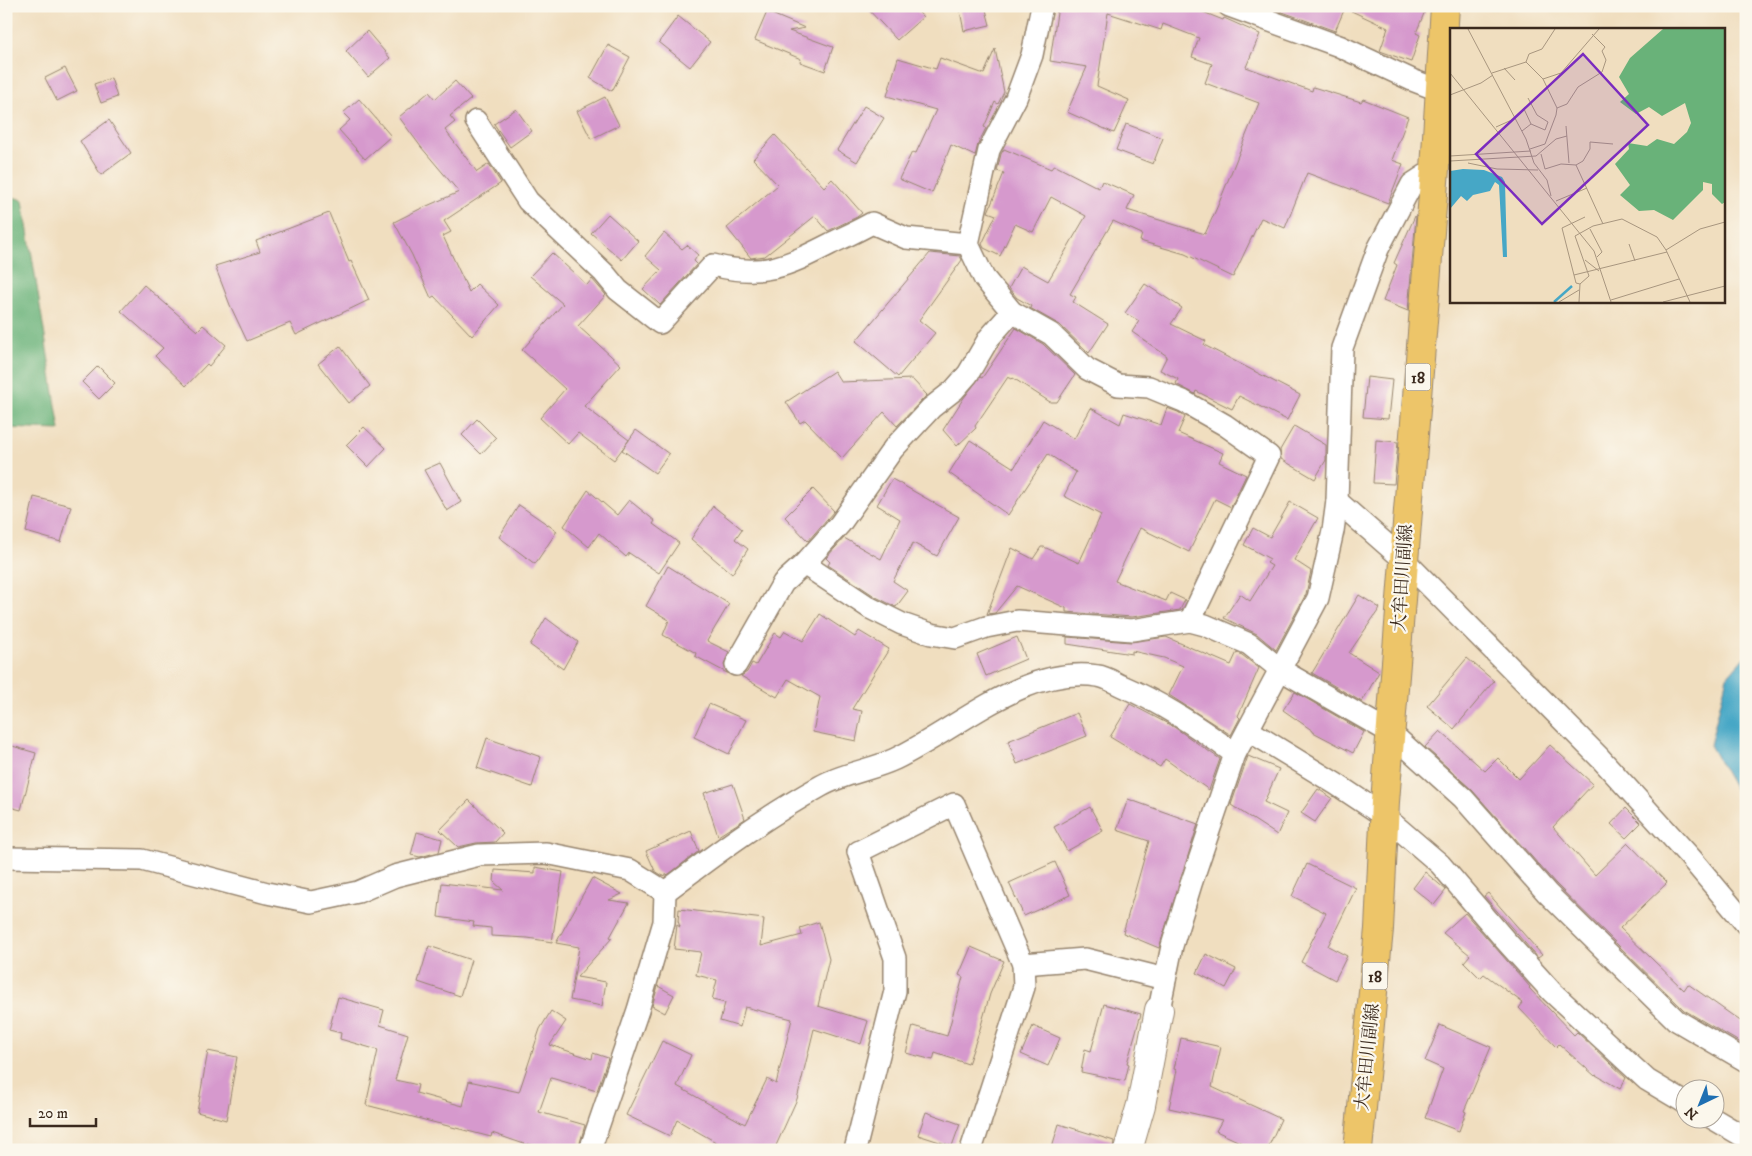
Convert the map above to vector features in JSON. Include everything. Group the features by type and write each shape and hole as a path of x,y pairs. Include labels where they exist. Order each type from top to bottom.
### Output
{"main road":[{"name":"大牟田川副線","path":"1358,1150 1379,929 1384,809 1435,169 1438,90 1445,6"}],"street":[{"path":"1042,6 1028,64 1016,98 989,150 968,244 984,278 1012,312 1051,334 1087,369 1118,385 1149,387 1183,401 1225,424 1268,456 1190,621"},
{"path":"1229,6 1339,46 1438,90"},
{"path":"476,121 528,202 604,272 618,290 660,323 713,265 734,270 777,268 800,259 872,223 906,238 968,244"},
{"path":"1133,1148 1172,946 1234,754 1318,598 1333,530 1337,501 1342,348 1382,241 1412,184 1435,169"},
{"path":"736,665 783,583 804,564 840,524 893,449 913,425 954,390 968,374 990,338 1012,312"},
{"path":"1337,501 1403,560 1600,758 1690,857 1746,924"},
{"path":"804,564 870,608 902,624 931,634 955,638 986,627 1017,622 1132,630 1190,621 1205,625 1249,644 1280,670 1390,740 1463,798 1546,893 1676,1020 1746,1061"},
{"path":"665,892 735,838 822,785 895,759 1011,691 1062,676 1099,676 1141,694 1204,730 1234,754"},
{"path":"1248,730 1336,784 1384,809 1440,864 1552,992 1647,1080 1674,1096"},
{"path":"855,1150 895,991 895,958 858,852 954,804 1023,964 1024,987 971,1150"},
{"path":"6,858 142,860 267,893 311,902 358,892 395,876 478,855 546,853 630,870 665,892"},
{"path":"590,1150 638,1010 664,922 665,892"},
{"path":"1023,964 1085,959 1165,980"},
{"path":"1724,1125 1746,1138"}],"green space":[{"path":"6,195 23,200 60,430 6,428"}],"water":[{"path":"1746,655 1746,809 1710,745 1727,677"}],"building":[{"path":"865,6 913,6 923,17 897,40"},
{"path":"959,6 985,6 990,25 964,31"},
{"path":"1058,6 1188,6 1223,20 1224,18 1260,34 1246,67 1312,91 1313,87 1361,102 1363,99 1408,117 1392,160 1403,164 1388,203 1307,173 1285,228 1261,218 1233,277 1185,254 1140,241 1142,234 1113,221 1070,294 1076,297 1073,302 1108,324 1089,353 1060,325 1030,308 1031,306 1017,298 1009,288 1021,266 1048,281 1086,216 1051,197 1033,232 1015,224 1000,256 984,248 982,244 996,215 988,212 1004,173 997,171 1004,149 1051,169 1054,165 1099,188 1102,181 1134,195 1127,210 1205,234 1259,103 1205,83 1212,64 1192,57 1199,38 1163,24 1161,30 1108,13 1097,86 1129,100 1114,133 1067,112 1087,67 1050,61"},
{"path":"1266,6 1414,6 1425,11 1416,33 1420,35 1411,62 1380,51 1388,28 1345,8 1335,31"},
{"path":"767,12 805,28 789,31 833,47 825,71 800,62 801,59 755,40"},
{"path":"678,16 710,42 690,67 659,42"},
{"path":"367,31 390,58 368,77 346,51"},
{"path":"608,45 630,57 612,91 590,78"},
{"path":"995,49 1004,92 998,104 995,102 984,127 986,128 978,144 975,156 951,145 932,193 899,179 912,152 916,153 936,110 887,96 898,58 936,69 940,58 984,74"},
{"path":"65,68 77,91 57,101 45,78"},
{"path":"111,78 117,97 101,103 94,84"},
{"path":"455,81 471,99 450,116 455,122 445,130 477,172 489,164 501,183 444,221 451,232 443,236 469,292 477,284 499,305 472,336 434,296 431,298 412,255 394,222 459,192 421,147 399,117 429,92 435,99"},
{"path":"605,97 619,125 591,139 577,111"},
{"path":"359,99 391,136 365,159 339,130 350,120 343,113"},
{"path":"864,106 884,118 857,162 837,150"},
{"path":"516,109 532,131 510,147 494,124"},
{"path":"109,120 131,153 101,175 80,141"},
{"path":"1126,124 1163,138 1153,164 1116,150"},
{"path":"775,135 824,187 832,179 862,213 828,231 815,216 765,256 751,258 727,228 778,185 753,159"},
{"path":"329,213 349,262 351,261 369,300 296,335 290,323 247,341 230,305 215,266 260,252 256,241"},
{"path":"608,214 638,241 622,260 591,233"},
{"path":"1415,216 1408,311 1383,301 1397,265 1394,263"},
{"path":"664,233 682,249 687,245 698,255 694,261 697,264 660,305 643,289 661,270 645,256"},
{"path":"552,253 587,285 592,279 606,295 578,326 621,365 584,406 629,440 614,460 578,433 568,444 540,418 565,389 522,350 563,304 530,276"},
{"path":"930,253 960,256 962,260 919,320 935,333 898,377 856,341"},
{"path":"1145,284 1182,308 1171,324 1206,341 1204,345 1300,395 1287,420 1239,396 1232,409 1196,391 1195,394 1176,384 1178,379 1160,370 1167,356 1132,332 1139,321 1125,313"},
{"path":"144,285 197,331 203,325 226,345 209,366 207,364 186,386 155,356 163,348 121,311"},
{"path":"1016,328 1043,344 1075,375 1057,402 1050,402 1013,378 1008,377 975,426 976,428 957,446 943,430 963,399 980,377 982,378"},
{"path":"340,346 370,386 349,403 318,364"},
{"path":"98,366 115,383 99,399 82,382"},
{"path":"834,371 841,382 912,379 927,395 897,426 884,412 842,458 805,420 800,423 786,402"},
{"path":"1367,377 1392,380 1388,419 1363,417"},
{"path":"1091,408 1120,424 1124,413 1161,425 1167,408 1178,412 1185,417 1178,433 1223,453 1219,462 1246,475 1231,507 1215,499 1189,552 1140,528 1115,581 1166,601 1170,593 1185,600 1180,610 1132,617 1066,612 1066,608 1017,586 995,613 987,614 1012,548 1033,559 1041,547 1044,547 1079,563 1101,515 1064,496 1076,472 1048,454 1008,515 949,473 970,440 1014,468 1043,420 1074,439"},
{"path":"477,419 496,438 481,454 462,435"},
{"path":"1294,426 1326,445 1326,460 1315,479 1281,459 1280,450"},
{"path":"364,427 386,448 368,467 346,445"},
{"path":"636,430 669,454 655,473 622,450"},
{"path":"1376,440 1398,442 1394,484 1373,483"},
{"path":"440,463 461,502 447,511 424,470"},
{"path":"892,479 959,517 937,556 913,543 893,581 908,591 896,607 876,597 828,565 830,562 826,558 844,538 881,559 900,519 877,505"},
{"path":"813,489 834,511 808,541 785,517"},
{"path":"588,490 617,515 629,500 655,521 653,524 679,543 659,573 629,553 626,557 599,533 589,547 564,526"},
{"path":"34,497 71,506 61,542 26,532"},
{"path":"1290,502 1318,518 1294,560 1311,571 1306,594 1276,650 1257,634 1224,618 1240,594 1250,601 1272,566 1267,563 1270,559 1244,545 1253,528 1270,537"},
{"path":"519,505 557,531 535,564 499,537"},
{"path":"713,506 742,529 735,539 748,549 732,574 691,539"},
{"path":"668,566 729,604 707,641 729,652 724,665 727,673 695,656 696,653 663,635 669,620 646,606"},
{"path":"1359,595 1380,608 1349,653 1379,672 1362,702 1312,673"},
{"path":"820,614 855,637 859,631 889,649 852,709 862,711 856,741 813,732 820,697 788,679 777,697 741,676 747,672 752,663 756,665 775,633 781,637 785,631 803,641"},
{"path":"546,618 578,642 563,669 530,645"},
{"path":"1017,637 1026,659 986,676 977,654"},
{"path":"1067,637 1131,642 1166,637 1231,665 1237,652 1259,668 1238,716 1240,718 1231,735 1169,695 1183,666 1164,658 1132,651 1132,654 1067,644"},
{"path":"1467,658 1494,681 1454,729 1427,706"},
{"path":"1295,692 1364,732 1353,753 1313,732 1283,710"},
{"path":"709,704 746,720 729,754 694,737"},
{"path":"1130,704 1174,727 1220,759 1209,790 1165,759 1160,767 1110,737"},
{"path":"1077,713 1087,736 1017,764 1008,741"},
{"path":"1440,731 1485,771 1498,758 1519,779 1550,745 1593,784 1553,827 1595,875 1628,843 1667,883 1620,928 1684,990 1688,984 1746,1025 1746,1046 1684,1010 1556,884 1472,790 1425,747"},
{"path":"487,738 541,757 532,787 477,768"},
{"path":"9,745 36,753 21,810 6,806 6,755"},
{"path":"1248,756 1279,769 1264,802 1287,813 1277,835 1231,805"},
{"path":"733,784 745,819 718,836 704,793"},
{"path":"1318,789 1332,798 1315,822 1301,813"},
{"path":"1128,799 1198,824 1159,948 1123,933 1149,841 1117,830"},
{"path":"469,800 503,833 495,842 476,843 458,847 440,830"},
{"path":"1090,807 1103,831 1067,851 1054,827"},
{"path":"1626,808 1641,823 1626,838 1611,824"},
{"path":"691,831 699,851 669,874 663,876 655,871 646,851"},
{"path":"417,832 442,839 439,852 420,857 411,855"},
{"path":"1055,862 1070,895 1024,916 1009,883"},
{"path":"1307,864 1356,888 1328,946 1347,956 1335,980 1301,962 1326,913 1292,896"},
{"path":"535,867 563,872 552,942 528,938 491,936 491,928 473,926 474,922 438,917 442,883 503,890 494,882 495,870 535,873"},
{"path":"1425,872 1446,890 1434,905 1413,888"},
{"path":"592,878 622,894 609,900 629,903 610,937 612,938 577,977 606,982 602,1006 570,1000 579,947 556,943"},
{"path":"1488,893 1542,955 1538,958 1484,896"},
{"path":"679,909 764,919 761,946 802,935 800,928 819,922 829,959 818,1006 868,1021 861,1044 814,1029 797,1099 774,1150 730,1150 677,1120 670,1136 626,1115 662,1041 691,1055 677,1086 745,1124 767,1079 776,1084 792,1019 745,1007 740,1027 720,1021 725,1003 712,1000 717,980 696,975 701,952 674,949 677,925 680,927 678,921"},
{"path":"1465,913 1529,988 1574,1035 1577,1032 1626,1078 1620,1089 1595,1076 1559,1044 1556,1047 1519,1008 1523,1003 1484,974 1480,978 1464,962 1470,955 1443,933"},
{"path":"429,946 471,960 460,996 418,982"},
{"path":"971,947 1004,961 990,994 968,1064 935,1053 933,1060 906,1053 913,1026 947,1036 963,977 959,975"},
{"path":"1206,954 1236,969 1226,988 1197,973"},
{"path":"658,986 674,995 665,1013 652,1006"},
{"path":"338,997 384,1010 380,1025 408,1034 395,1080 418,1085 416,1093 463,1106 469,1081 519,1092 540,1029 551,1011 566,1021 550,1045 592,1059 593,1053 608,1058 597,1091 551,1078 539,1112 585,1125 578,1150 551,1150 527,1145 492,1133 491,1137 366,1105 378,1050 340,1039 341,1033 329,1030"},
{"path":"1104,1004 1141,1014 1127,1063 1129,1064 1125,1081 1081,1072 1085,1049 1091,1051"},
{"path":"1440,1025 1491,1047 1464,1111 1466,1112 1459,1131 1425,1118 1443,1069 1425,1061"},
{"path":"1033,1026 1060,1038 1048,1066 1021,1054"},
{"path":"1181,1038 1221,1047 1212,1087 1281,1119 1267,1150 1257,1150 1216,1131 1222,1120 1169,1108 1177,1070 1174,1069"},
{"path":"208,1051 237,1057 226,1120 197,1112"},
{"path":"926,1112 960,1124 952,1146 918,1135"},
{"path":"1059,1124 1114,1141 1113,1150 1051,1150"}]}
